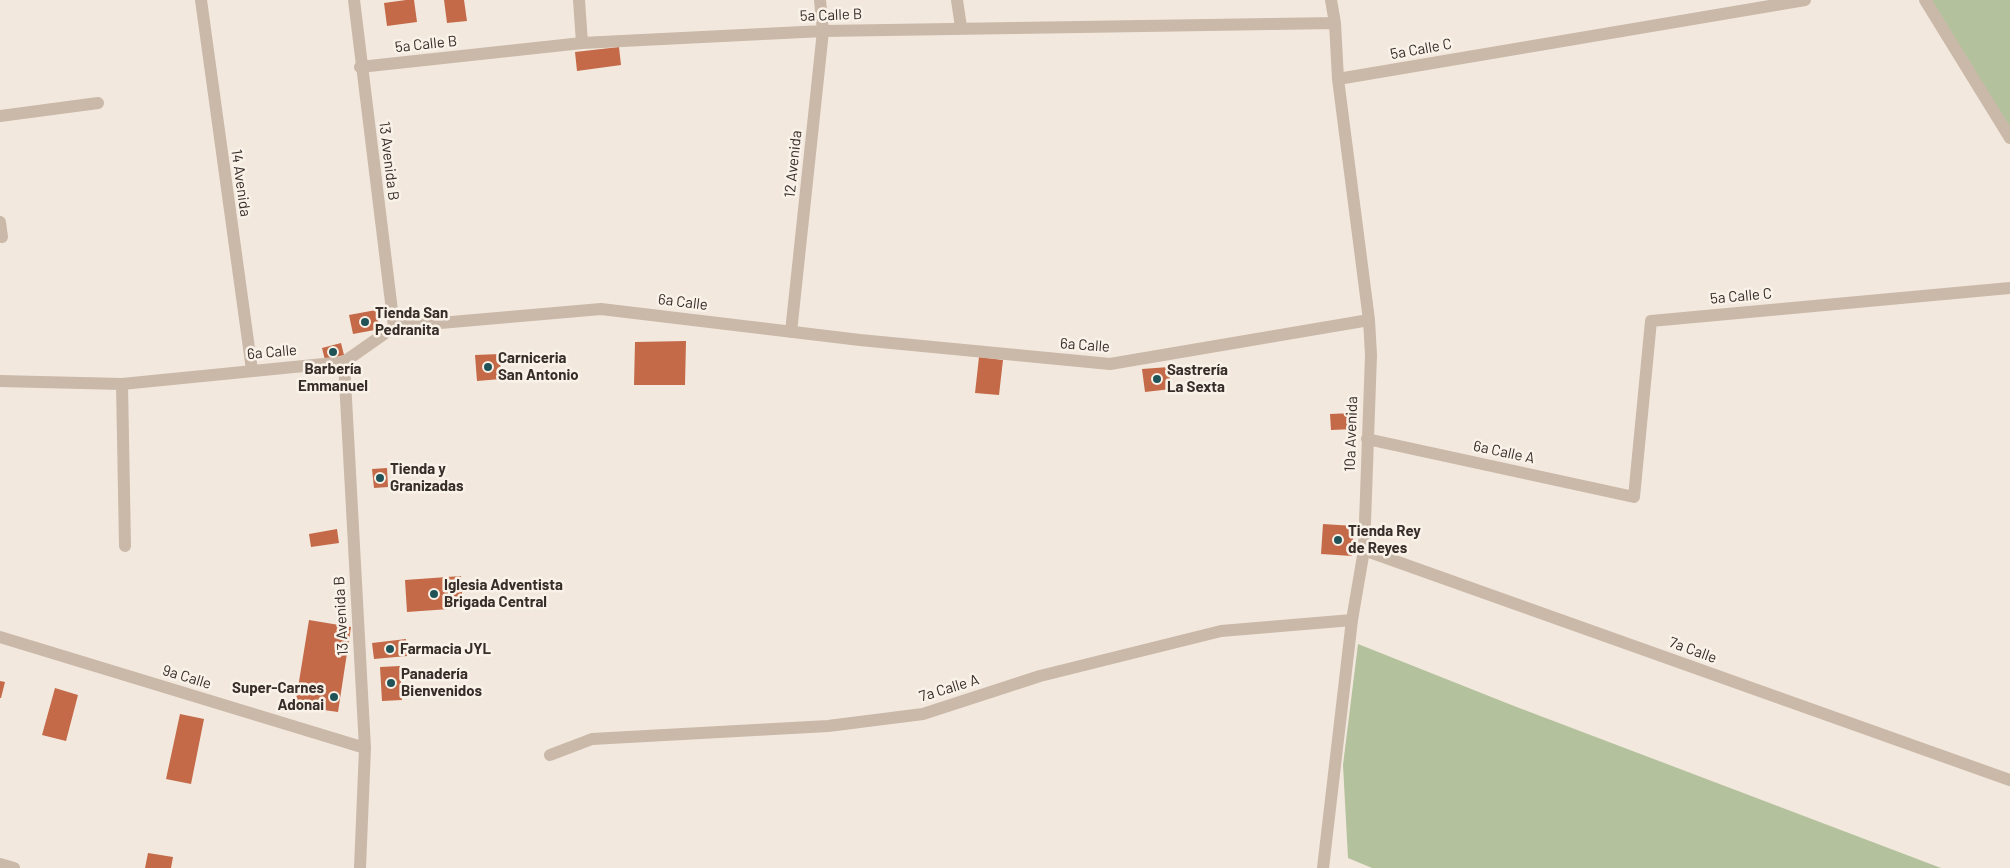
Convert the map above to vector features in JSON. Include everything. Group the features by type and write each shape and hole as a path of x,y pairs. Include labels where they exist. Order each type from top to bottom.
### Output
{"street":[{"name":"14 Avenida","path":"201,0 252,370"},
{"name":"13 Avenida B","path":"354,0 360,67 394,327"},
{"path":"579,0 582,43"},
{"name":"12 Avenida","path":"791,332 823,31 820,0"},
{"path":"957,0 961,27"},
{"name":"10a Avenida","path":"1323,868 1352,620 1364,550 1371,354 1369,320 1338,79 1335,23 1331,0"},
{"name":"5a Calle C","path":"1338,79 1805,0"},
{"path":"1925,0 2010,138"},
{"name":"5a Calle B","path":"360,67 582,43 823,31 961,27 1335,23"},
{"path":"0,116 98,103"},
{"path":"0,222 2,237"},
{"name":"5a Calle C","path":"1634,497 1651,321 2010,288"},
{"name":"6a Calle","path":"394,327 601,309 791,332 1110,364 1369,320"},
{"path":"344,362 394,327"},
{"name":"6a Calle","path":"0,380 122,384 344,362"},
{"name":"13 Avenida B","path":"344,362 365,748 360,868"},
{"path":"122,384 125,546"},
{"name":"6a Calle A","path":"1367,439 1634,497"},
{"name":"7a Calle","path":"1364,550 2010,780"},
{"name":"7a Calle A","path":"550,756 592,739 828,726 923,714 1040,676 1222,631 1352,620"},
{"name":"9a Calle","path":"0,638 365,748"},
{"path":"0,864 14,868"}],"green space":[{"path":"1925,0 2010,0 2010,138"},
{"path":"1358,644 1514,706 1941,868 1372,868 1348,858 1343,765"}],"building":[{"path":"414,0 417,22 387,26 384,3"},
{"path":"444,0 464,0 467,21 447,23"},
{"path":"619,47 621,65 577,71 575,52"},
{"name":"Tienda San Pedranita","path":"376,310 380,329 353,334 349,315"},
{"path":"686,341 685,385 634,385 635,342"},
{"name":"Barbería Emmanuel","path":"341,343 344,355 325,360 322,348"},
{"name":"Carniceria San Antonio","path":"500,354 501,379 477,381 475,355"},
{"path":"979,357 1003,360 999,395 975,393"},
{"name":"Sastrería La Sexta","path":"1169,367 1171,389 1145,392 1142,369"},
{"path":"1353,413 1354,429 1331,430 1330,414"},
{"name":"Tienda y Granizadas","path":"387,468 388,487 374,488 372,469"},
{"name":"Tienda Rey de Reyes","path":"1323,524 1354,526 1352,556 1321,554"},
{"path":"337,529 339,543 311,547 309,534"},
{"name":"Iglesia Adventista Brigada Central","path":"461,576 463,608 407,612 405,580"},
{"path":"309,620 351,627 338,712 295,706"},
{"name":"Farmacia JYL","path":"406,639 407,656 374,659 372,643"},
{"name":"Panadería Bienvenidos","path":"400,666 402,700 382,701 380,667"},
{"path":"0,681 5,682 1,698 0,698"},
{"path":"55,688 78,695 66,741 42,735"},
{"path":"180,714 204,719 191,784 166,779"},
{"path":"148,853 173,857 171,868 145,868"}],"place":[{"name":"Tienda San Pedranita","path":"365,322"},
{"name":"Barbería Emmanuel","path":"333,352"},
{"name":"Carniceria San Antonio","path":"488,367"},
{"name":"Sastrería La Sexta","path":"1157,379"},
{"name":"Tienda y Granizadas","path":"380,478"},
{"name":"Tienda Rey de Reyes","path":"1338,540"},
{"name":"Iglesia Adventista Brigada Central","path":"434,594"},
{"name":"Farmacia JYL","path":"390,649"},
{"name":"Panadería Bienvenidos","path":"391,683"},
{"name":"Super-Carnes Adonai","path":"334,697"}]}
